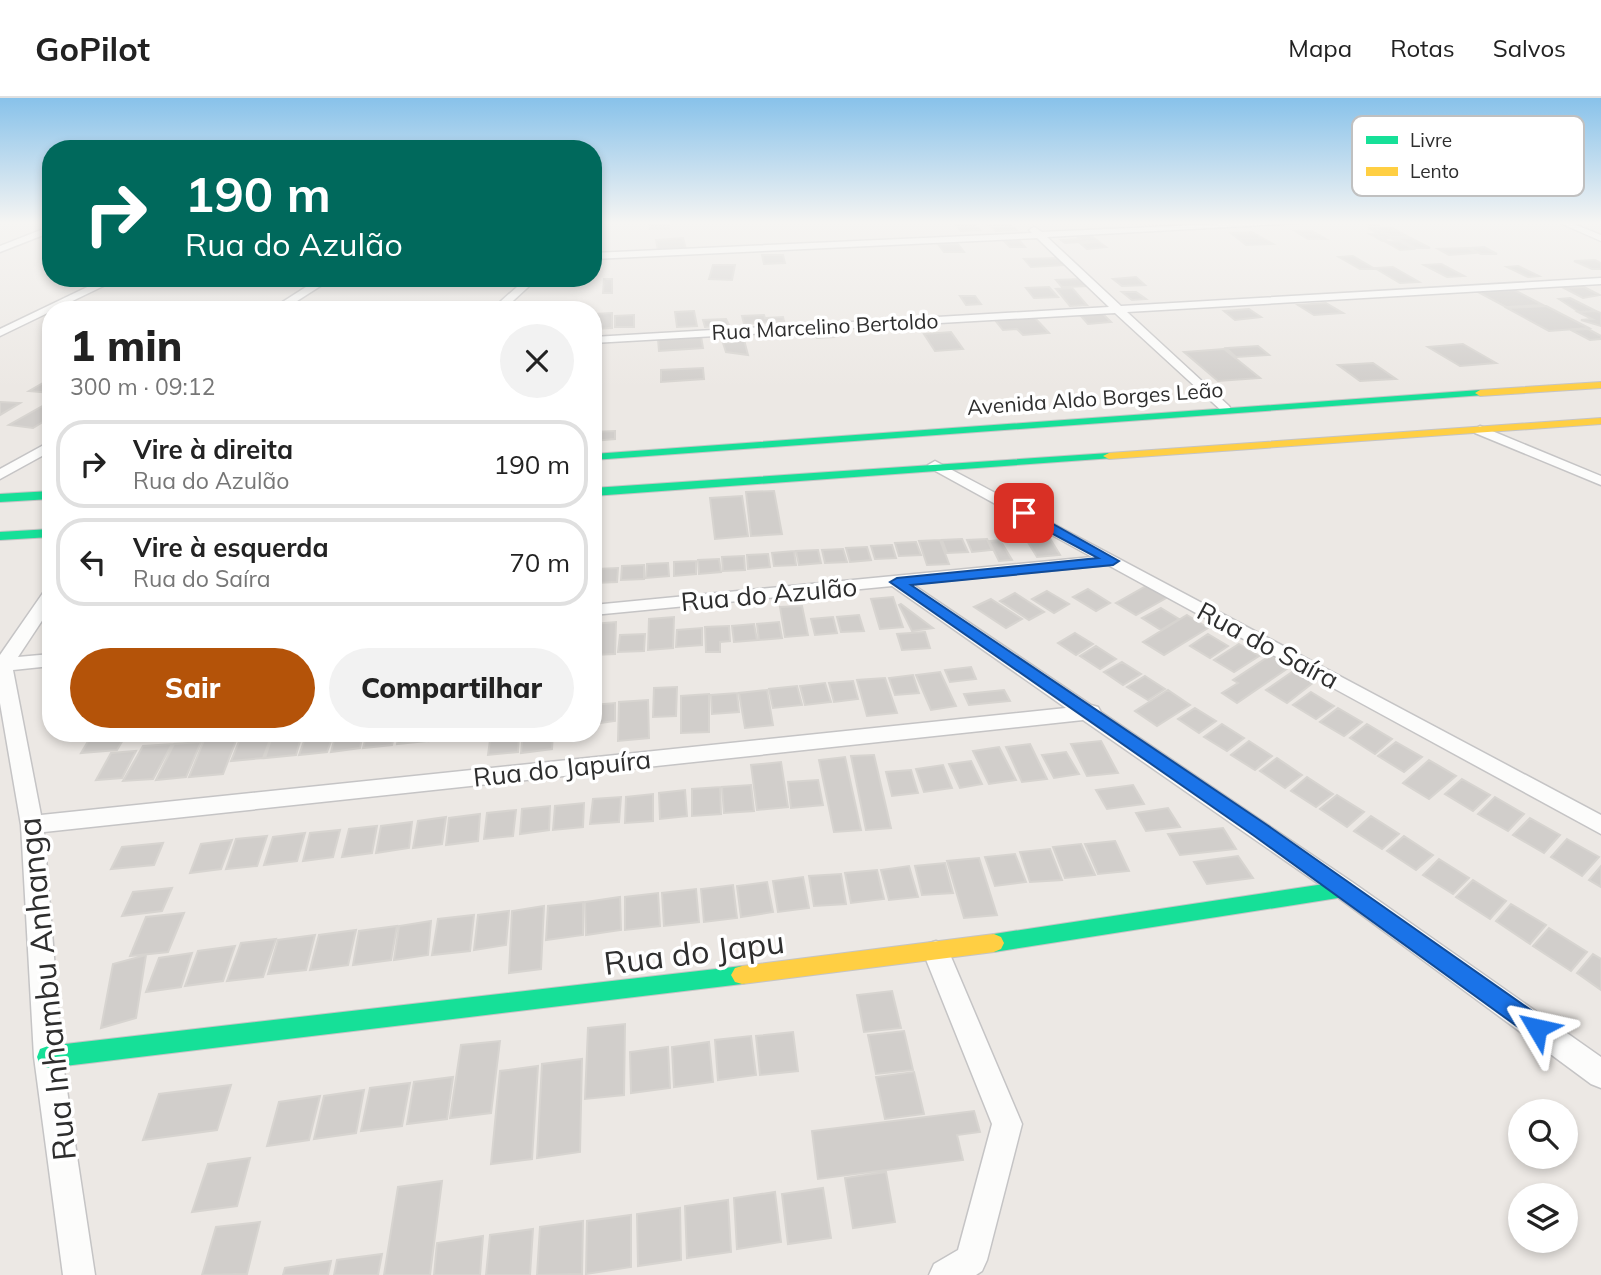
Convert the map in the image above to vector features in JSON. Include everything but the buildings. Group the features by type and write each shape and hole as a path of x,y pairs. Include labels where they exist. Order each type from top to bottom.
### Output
{"street":[{"path":"1085,278 1224,409"},
{"name":"Rua Marcelino Bertoldo","path":"602,339 1601,281"},
{"path":"67,301 96,287"},
{"path":"290,301 313,287"},
{"path":"506,301 523,287"},
{"path":"0,333 42,313"},
{"name":"Avenida Aldo Borges Leão","path":"602,456 1224,409 1601,385"},
{"path":"1341,401 1370,413 1392,437"},
{"path":"1106,419 1104,424 1113,438 1139,454"},
{"path":"602,491 935,465 1139,454 1601,421"},
{"path":"1006,426 1034,432 1048,443 1049,450 1031,461"},
{"path":"1480,430 1601,481"},
{"path":"0,475 42,449"},
{"name":"Rua do Saíra","path":"935,465 1601,825"},
{"path":"0,498 42,496"},
{"path":"0,536 42,534"},
{"name":"Rua do Azulão","path":"602,609 1113,561"},
{"path":"897,582 1091,712 1345,889 1601,1074"},
{"path":"1,665 42,607"},
{"path":"1,665 42,661"},
{"name":"Rua Inhambu Anhanga","path":"1,665 32,825 48,1057 79,1275"},
{"name":"Rua do Japuíra","path":"32,825 1091,712"},
{"name":"Rua do Japu","path":"48,1057 936,952 1345,889"},
{"path":"936,952 1007,1124 971,1260 946,1275"}],"traffic: fast":[{"path":"602,456 1480,393"},
{"path":"602,491 1109,456"},
{"path":"0,498 42,496"},
{"path":"0,536 42,534"},
{"path":"994,943 1344,889"},
{"path":"48,1057 742,975"}],"traffic: slow":[{"path":"1480,393 1601,385"},
{"path":"1109,456 1601,421"},
{"path":"742,975 994,943"}],"route":[{"path":"1024,513 1113,561 897,582 1091,712 1345,889 1537,1028"}]}
